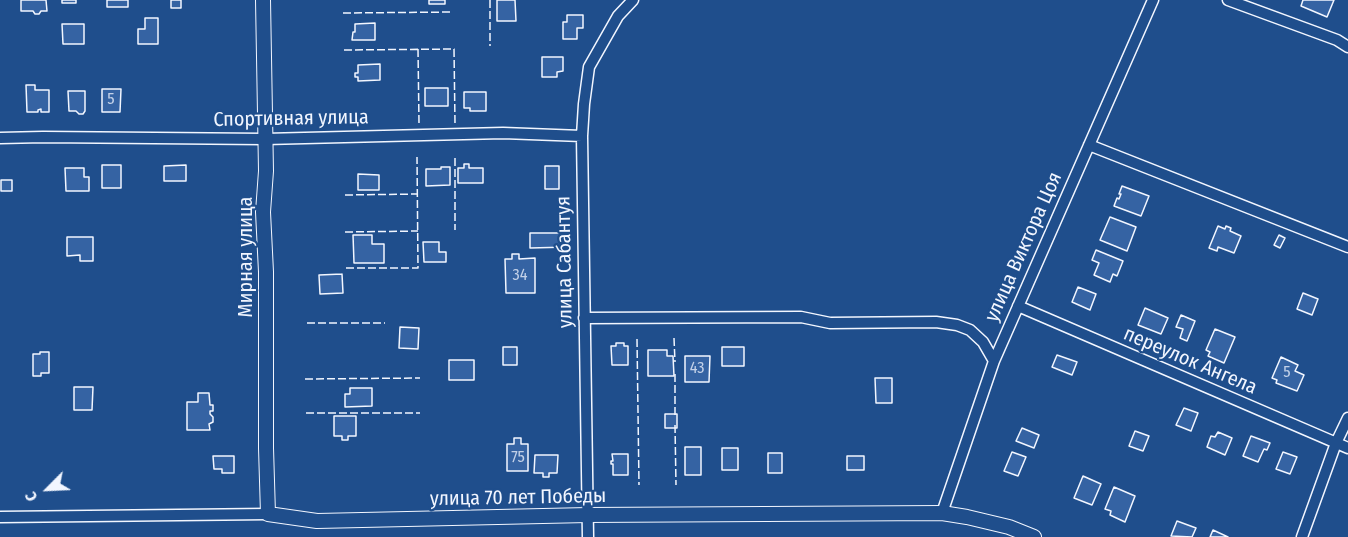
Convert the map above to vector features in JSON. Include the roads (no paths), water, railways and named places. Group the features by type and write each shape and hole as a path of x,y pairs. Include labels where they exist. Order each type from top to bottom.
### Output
{"street":[{"name":"Мирная улица","path":"264,0 268,514"},
{"name":"улица Сабантуя","path":"588,537 582,136 589,67 618,16 633,0"},
{"path":"1228,0 1337,40 1348,47"},
{"name":"улица Виктора Цоя","path":"942,513 994,361 1151,1"},
{"name":"Спортивная улица","path":"0,138 265,139 503,133 582,136"},
{"path":"1089,145 1348,247"},
{"name":"переулок Ангела","path":"1018,306 1348,448"},
{"path":"584,318 801,317 830,322 957,324 970,330 983,342 994,361"},
{"path":"1302,537 1336,443 1348,418"},
{"name":"улица 70 лет Победы","path":"0,517 268,514 317,522 588,515 942,513 1009,527 1034,537"}]}
